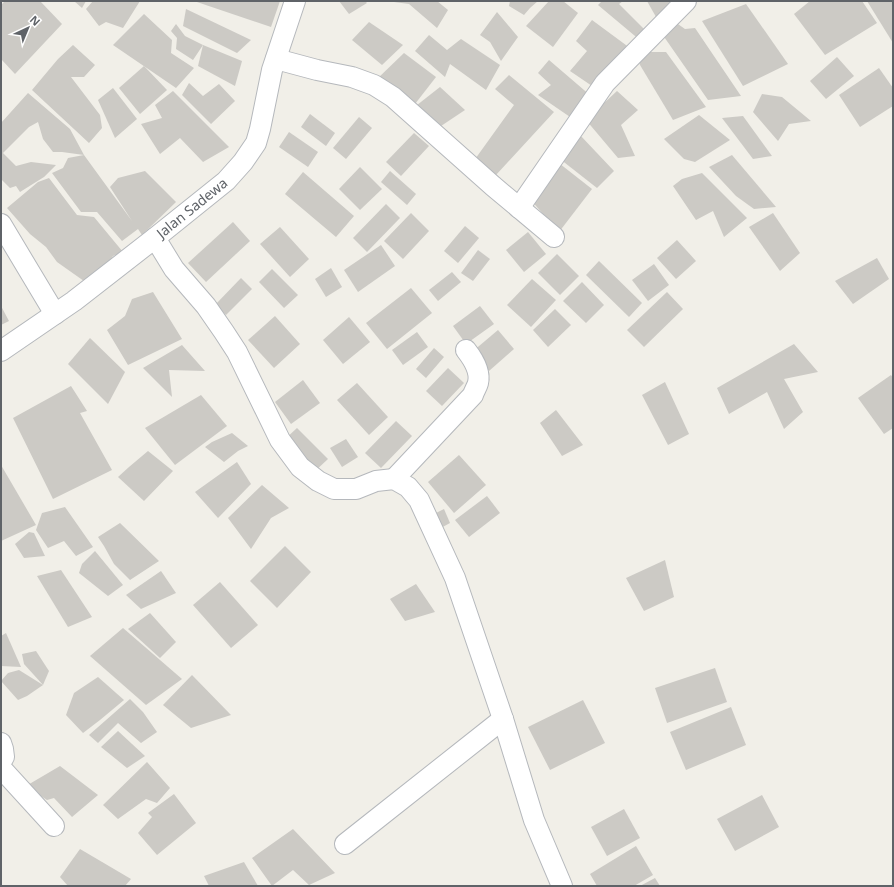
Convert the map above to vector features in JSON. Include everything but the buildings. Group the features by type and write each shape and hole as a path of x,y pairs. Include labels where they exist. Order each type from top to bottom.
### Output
{"street":[{"name":"Jalan Sadewa","path":"1,351 159,245 226,181 243,162 256,143 272,70 296,1"},
{"path":"519,208 605,83 686,1"},
{"path":"276,59 317,70 352,77 374,85 393,97 493,186 554,237"},
{"path":"1,224 55,314"},
{"path":"159,245 174,269 206,306 224,332 236,352 280,440 300,467 318,481 334,489 356,489 376,481 394,478 473,395 478,383 478,372 474,361 466,350"},
{"path":"394,478 408,487 419,500 455,578 503,718 534,820 562,886"},
{"path":"345,844 503,718"},
{"path":"1,743 4,757 1,761"},
{"path":"1,768 54,826"}]}
